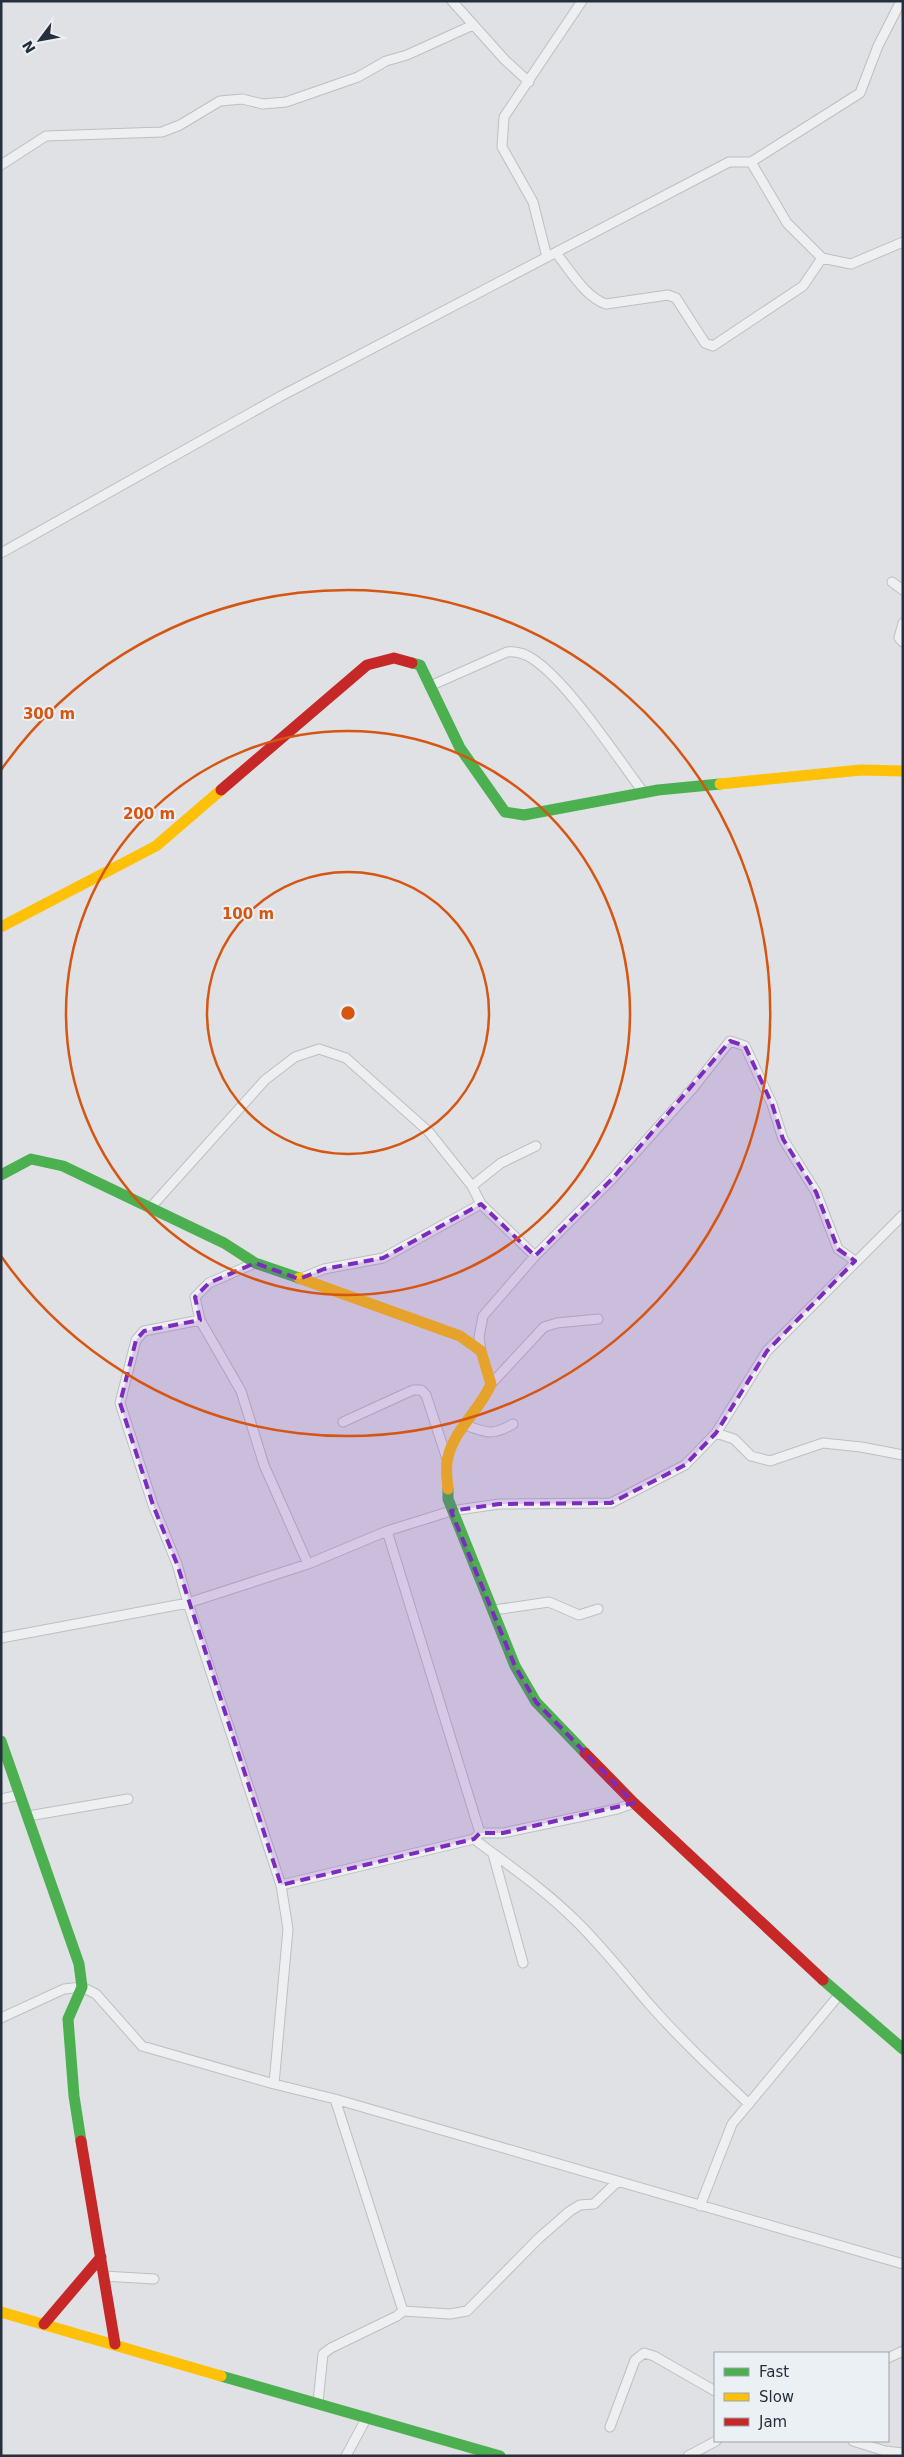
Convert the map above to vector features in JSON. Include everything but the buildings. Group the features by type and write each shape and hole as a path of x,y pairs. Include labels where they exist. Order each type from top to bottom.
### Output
{"main road":[{"path":"1,927 156,846 367,665 394,658 420,665 460,748 505,812 524,815 644,793 861,770 903,771"},
{"path":"1,1175 31,1158 63,1166 224,1243 255,1263 460,1336 481,1351 491,1384 485,1398 453,1442 447,1459 448,1499 515,1666 536,1702 634,1803 839,1995 903,2049"},
{"path":"1,1741 79,1964 82,1987 68,2019 74,2096 115,2344"},
{"path":"44,2324 101,2257"},
{"path":"1,2312 500,2456"}],"street":[{"path":"452,1 505,60 529,82"},
{"path":"582,1 504,117 502,147 533,202 551,255 600,302 606,304 668,296 674,297 705,342 713,346 803,286 822,258"},
{"path":"1,553 281,396 729,162 751,162 860,93 878,46 901,1"},
{"path":"1,165 46,136 162,132 180,125 220,101 242,99 264,104 286,102 358,77 386,61 407,55 473,25"},
{"path":"751,162 787,223 822,258 851,264 903,242"},
{"path":"892,582 903,590"},
{"path":"903,623 899,638 903,642"},
{"path":"430,686 507,652 517,651 528,656 549,673 578,705 644,793"},
{"path":"481,1351 479,1337 483,1316 535,1256 612,1179 693,1088 730,1041 745,1046 772,1104 782,1139 816,1192 838,1249 855,1261"},
{"path":"151,1207 264,1080 295,1056 319,1049 346,1058 429,1132 472,1186 481,1204 535,1256"},
{"path":"472,1186 501,1163 536,1146"},
{"path":"299,1279 324,1269 383,1258 481,1204"},
{"path":"1,1638 188,1603 308,1564 386,1531 452,1511 499,1504 611,1503 685,1465 716,1433 767,1351 903,1215"},
{"path":"255,1263 210,1283 195,1298 200,1320 241,1391 264,1465 308,1564"},
{"path":"491,1384 544,1327 556,1323 576,1323 598,1319"},
{"path":"200,1320 144,1331 136,1340 120,1403 153,1505 177,1564 188,1603 281,1886 288,1929 274,2084"},
{"path":"343,1422 413,1390 421,1390 426,1395 447,1459"},
{"path":"465,1425 490,1434 513,1424"},
{"path":"716,1433 734,1439 751,1456 770,1461 823,1443 861,1447 903,1455"},
{"path":"386,1531 477,1836 493,1854 551,1898 575,1920 616,1963 649,2004 694,2052 749,2104"},
{"path":"494,1610 548,1602 579,1615 598,1609"},
{"path":"1,1799 20,1795"},
{"path":"28,1816 128,1799"},
{"path":"281,1886 477,1836 503,1833 617,1809 634,1803"},
{"path":"493,1854 523,1963"},
{"path":"1,2018 64,1988 82,1987 96,1994 142,2046 274,2084 335,2099 903,2264"},
{"path":"700,2206 732,2124 839,1995"},
{"path":"335,2099 403,2311"},
{"path":"318,2402 323,2354 331,2348 397,2316 403,2311 450,2314 467,2311 539,2238 570,2211 580,2205 594,2204 616,2182"},
{"path":"104,2276 154,2279"},
{"path":"889,2358 903,2351"},
{"path":"610,2427 635,2360 644,2353 654,2356 714,2390"},
{"path":"346,2456 367,2417"},
{"path":"688,2456 714,2442"},
{"path":"856,2442 885,2451 903,2453"}],"highlighted area":[{"path":"730,1041 745,1046 772,1104 783,1139 816,1192 838,1249 855,1261 767,1351 716,1433 685,1465 611,1503 499,1504 451,1511 515,1666 536,1702 634,1803 503,1833 480,1833 474,1839 281,1885 177,1564 153,1505 120,1403 136,1340 144,1331 200,1320 195,1297 209,1283 255,1263 299,1279 324,1269 383,1258 481,1204 535,1256 612,1179"}],"traffic: fast":[{"path":"412,663 420,665 460,748 505,812 524,815 658,790 720,784"},
{"path":"1,1175 31,1159 63,1166 224,1243 255,1263 299,1278"},
{"path":"448,1489 448,1499 515,1666 536,1702 585,1753"},
{"path":"1,1741 79,1964 82,1987 68,2019 74,2096 81,2141"},
{"path":"823,1980 903,2049"},
{"path":"221,2376 500,2456"}],"traffic: slow":[{"path":"720,784 861,770 903,771"},
{"path":"1,927 156,846 221,790"},
{"path":"299,1278 460,1336 481,1351 491,1384 451,1447 447,1465 448,1489"},
{"path":"1,2312 221,2376"}],"traffic: jam":[{"path":"221,790 367,665 394,658 412,663"},
{"path":"585,1753 634,1803 823,1980"},
{"path":"81,2141 115,2344"},
{"path":"44,2324 101,2257"}]}
